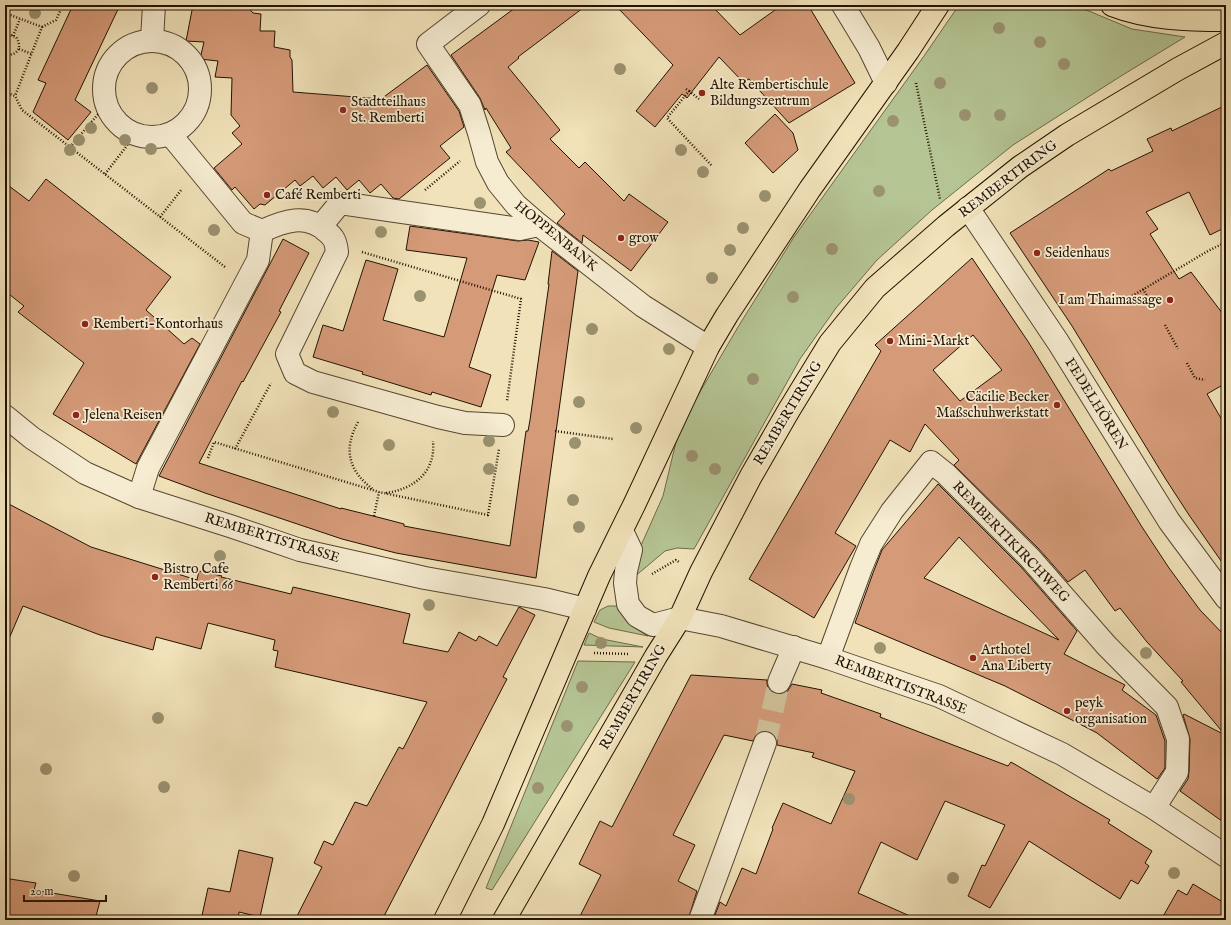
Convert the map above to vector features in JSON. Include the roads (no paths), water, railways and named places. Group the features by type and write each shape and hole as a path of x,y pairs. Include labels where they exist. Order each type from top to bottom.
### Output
{"main road":[{"path":"445,920 493,824 584,609 708,347 727,315 810,189 886,83 938,5"},
{"path":"1112,5 1124,10 1148,15 1185,20 1226,20"},
{"name":"REMBERTIRING","path":"504,920 656,656 680,618 701,572 751,476 789,410 830,343 875,288 946,226 1020,167 1067,135 1178,69 1226,43"}],"street":[{"path":"152,40 154,5"},
{"name":"HOPPENBANK","path":"479,5 428,44 470,105 487,162 498,183 516,205 539,225 644,306 708,347"},
{"path":"843,5 869,48 886,83"},
{"path":"152,40 168,43 183,51 194,64 200,80 200,96 195,112 184,125 170,134 155,137 136,134 125,129 114,119 106,105 103,90 106,75 112,60 123,50 137,42 152,40"},
{"path":"170,134 243,223 262,230 278,223 306,219 321,226 333,237 337,252 287,354 295,373 313,382 438,417 465,423 503,424"},
{"path":"321,226 340,203 520,229 539,225"},
{"name":"FEDELHÖREN","path":"968,208 1058,342 1169,521 1226,598"},
{"path":"139,497 148,468 258,260 262,230"},
{"name":"REMBERTISTRASSE","path":"5,416 32,438 85,473 139,497 300,550 374,568 544,599 584,609"},
{"name":"REMBERTIKIRCHWEG","path":"828,658 871,544 892,511 931,462 946,474 1030,558 1106,645 1167,707 1178,739 1177,772 1154,808"},
{"name":"REMBERTISTRASSE","path":"622,531 631,550 626,570 625,583 628,604 638,616 653,625 680,618 721,626 794,647 939,696 1062,754 1154,808 1226,856"},
{"path":"779,682 794,647"},
{"path":"700,920 765,743"}],"tunnel":[{"path":"765,743 779,682"}],"place":[{"name":"Alte Rembertischule Bildungszentrum","path":"702,93"},
{"name":"Stadtteilhaus St. Remberti","path":"343,110"},
{"name":"Café Remberti","path":"267,195"},
{"name":"grow","path":"621,238"},
{"name":"Seidenhaus","path":"1037,253"},
{"name":"I am Thaimassage","path":"1170,300"},
{"name":"Remberti-Kontorhaus","path":"85,324"},
{"name":"Mini-Markt","path":"890,341"},
{"name":"Cäcilie Becker Maßschuhwerkstatt","path":"1057,405"},
{"name":"Jelena Reisen","path":"76,415"},
{"name":"Bistro Cafe Remberti 66","path":"155,577"},
{"name":"Arthotel Ana Liberty","path":"973,658"},
{"name":"peyk organisation","path":"1067,711"}]}
